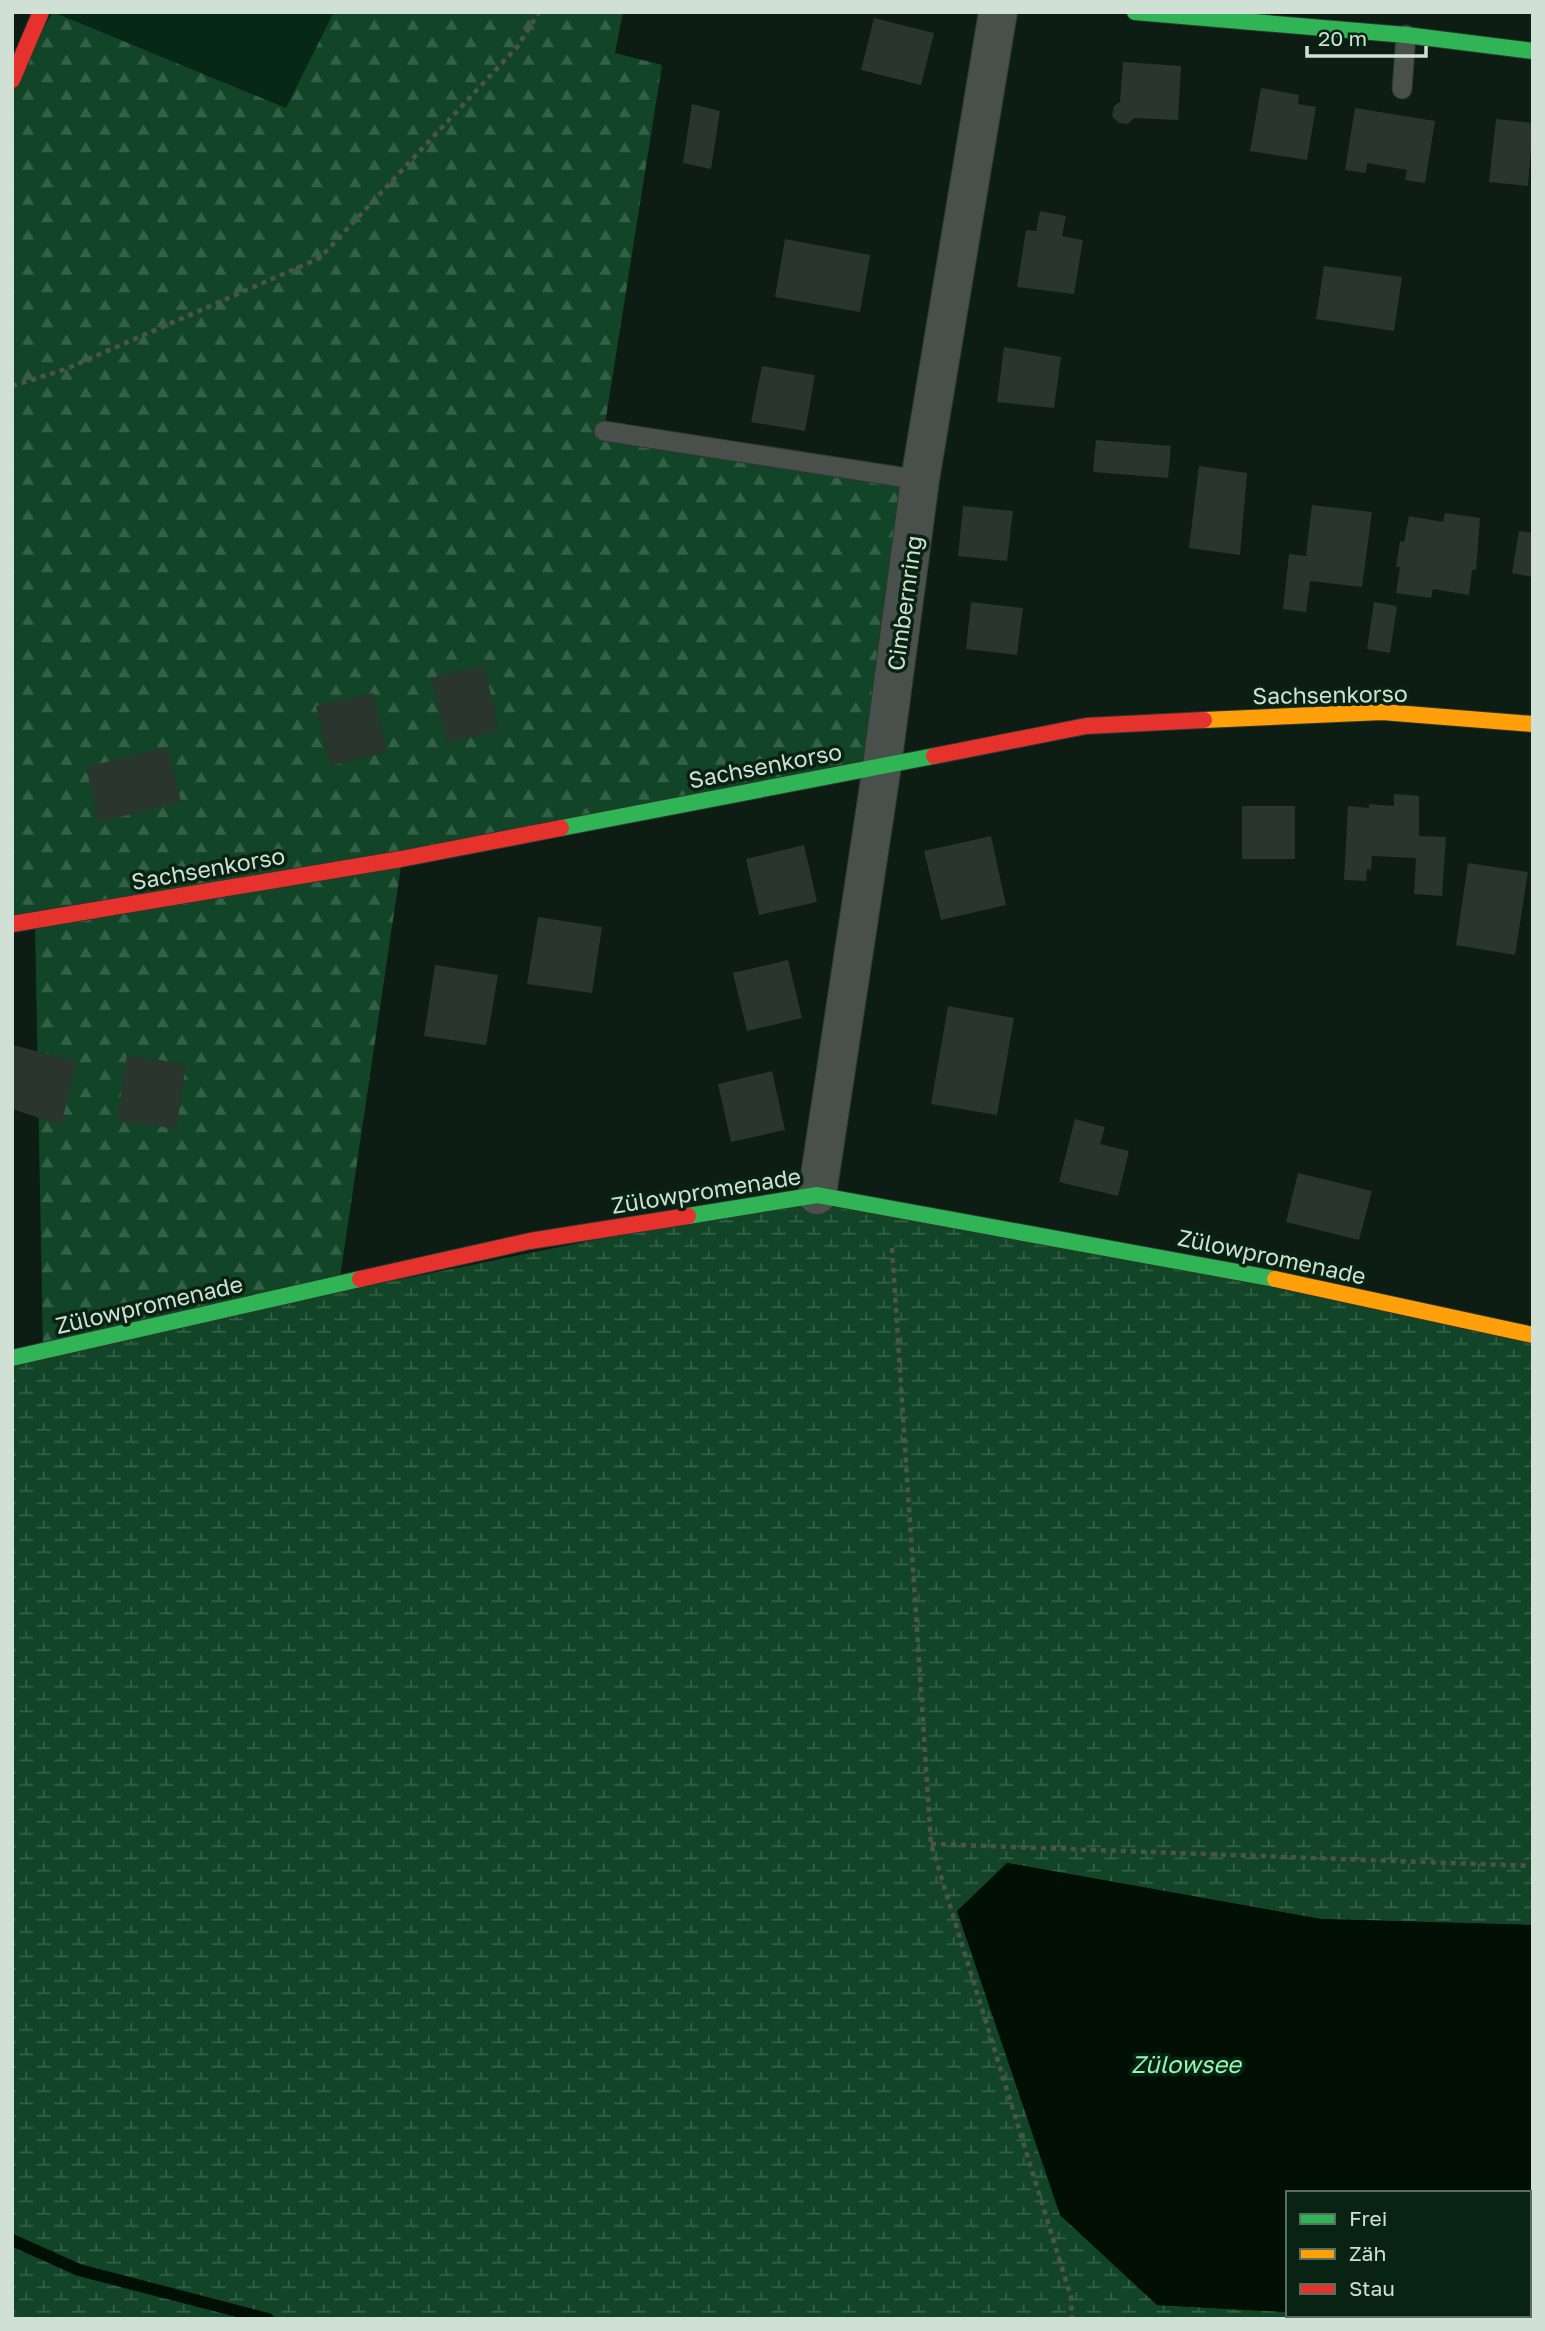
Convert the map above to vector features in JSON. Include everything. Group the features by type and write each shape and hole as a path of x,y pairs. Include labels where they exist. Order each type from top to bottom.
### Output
{"street":[{"path":"12,80 41,12"},
{"name":"Cimbernring","path":"817,1195 882,766 920,480 998,12"},
{"path":"1135,12 1406,35 1533,51"},
{"name":"Sachsenkorso","path":"12,924 401,859 1086,726 1382,712 1533,724"},
{"name":"Zülowpromenade","path":"12,1358 530,1241 817,1195 1230,1269 1533,1335"}],"lane":[{"path":"1402,89 1406,35"},
{"path":"604,430 920,480"}],"path":[{"path":"12,386 66,369 320,258 518,46 539,12"},
{"path":"890,1209 931,1843 1071,2297 1072,2319"},
{"path":"931,1843 1533,1866"}],"shaded area":[{"path":"53,12 334,12 287,108"}],"green space":[{"path":"53,12 286,108 334,12 623,12 615,53 662,65 604,430 920,480 882,766 402,859 339,1284 43,1351 35,921 12,924 12,80"},
{"path":"817,1195 1533,1335 1533,1925 1321,1919 1007,1863 1157,2305 1286,2312 1286,2317 1414,2319 12,2319 12,1358"}],"water":[{"name":"Zülowsee","path":"1007,1863 1321,1919 1533,1925 1533,2316 1531,2317 1531,2191 1286,2191 1286,2312 1157,2305 1060,2215 957,1911"},
{"name":"Zülowsee","path":"1382,2317 1531,2317 1527,2319"}],"building":[{"path":"874,18 934,33 921,85 861,70"},
{"path":"1123,62 1181,66 1178,120 1134,118 1128,124 1119,123 1112,116 1114,106 1120,102"},
{"path":"1261,88 1299,95 1298,104 1316,107 1307,160 1250,151"},
{"path":"692,104 720,111 711,169 683,163"},
{"path":"1355,108 1435,121 1425,183 1405,180 1407,170 1367,163 1366,173 1345,170"},
{"path":"1496,119 1533,123 1528,186 1489,182"},
{"path":"1040,211 1066,216 1062,236 1083,240 1074,294 1017,287 1026,230 1036,231"},
{"path":"785,239 870,255 860,312 775,297"},
{"path":"1324,266 1402,277 1394,331 1316,319"},
{"path":"1004,347 1061,357 1054,408 997,402"},
{"path":"762,366 815,375 805,431 751,422"},
{"path":"1096,440 1171,446 1168,478 1093,472"},
{"path":"1199,466 1247,473 1240,555 1189,548"},
{"path":"1312,505 1372,512 1362,587 1310,581 1306,612 1283,609 1289,554 1306,556"},
{"path":"963,506 1013,511 1007,561 958,556"},
{"path":"1445,513 1480,518 1476,570 1472,570 1469,595 1433,589 1431,598 1396,593 1400,541 1404,542 1409,516 1443,522"},
{"path":"1519,531 1533,533 1533,577 1512,573"},
{"path":"971,602 1023,608 1017,655 966,649"},
{"path":"1374,602 1397,606 1390,653 1367,649"},
{"path":"484,665 499,730 447,743 431,678"},
{"path":"373,693 387,752 330,766 316,706"},
{"path":"168,747 181,802 99,822 86,767"},
{"path":"1394,794 1419,796 1419,836 1446,837 1442,896 1414,894 1416,858 1372,856 1371,870 1367,869 1366,881 1344,880 1348,806 1394,806"},
{"path":"1242,806 1295,806 1295,859 1242,859"},
{"path":"991,836 1006,905 941,920 924,851"},
{"path":"804,845 817,902 759,915 746,859"},
{"path":"1468,863 1528,872 1515,955 1456,945"},
{"path":"538,917 602,927 592,993 527,984"},
{"path":"788,960 802,1018 747,1031 733,973"},
{"path":"435,965 498,975 486,1045 424,1036"},
{"path":"948,1006 1014,1018 997,1115 931,1104"},
{"path":"12,1045 77,1061 61,1125 12,1109"},
{"path":"127,1055 186,1064 176,1129 117,1120"},
{"path":"772,1071 785,1130 731,1142 718,1084"},
{"path":"1075,1119 1105,1127 1100,1144 1129,1151 1118,1196 1059,1182"},
{"path":"1298,1173 1372,1191 1359,1240 1286,1222"}],"waterway":[{"path":"12,2240 79,2270 268,2319"}],"traffic: fast":[{"path":"1135,12 1406,35 1533,51"},
{"path":"561,828 934,756"},
{"path":"688,1216 817,1195 1275,1279"},
{"path":"12,1358 360,1279"}],"traffic: slow":[{"path":"1204,720 1382,712 1533,724"},
{"path":"1275,1279 1533,1335"}],"traffic: jam":[{"path":"12,80 41,12"},
{"path":"934,756 1086,726 1204,720"},
{"path":"12,924 401,859 561,828"},
{"path":"360,1279 530,1241 688,1216"}]}
